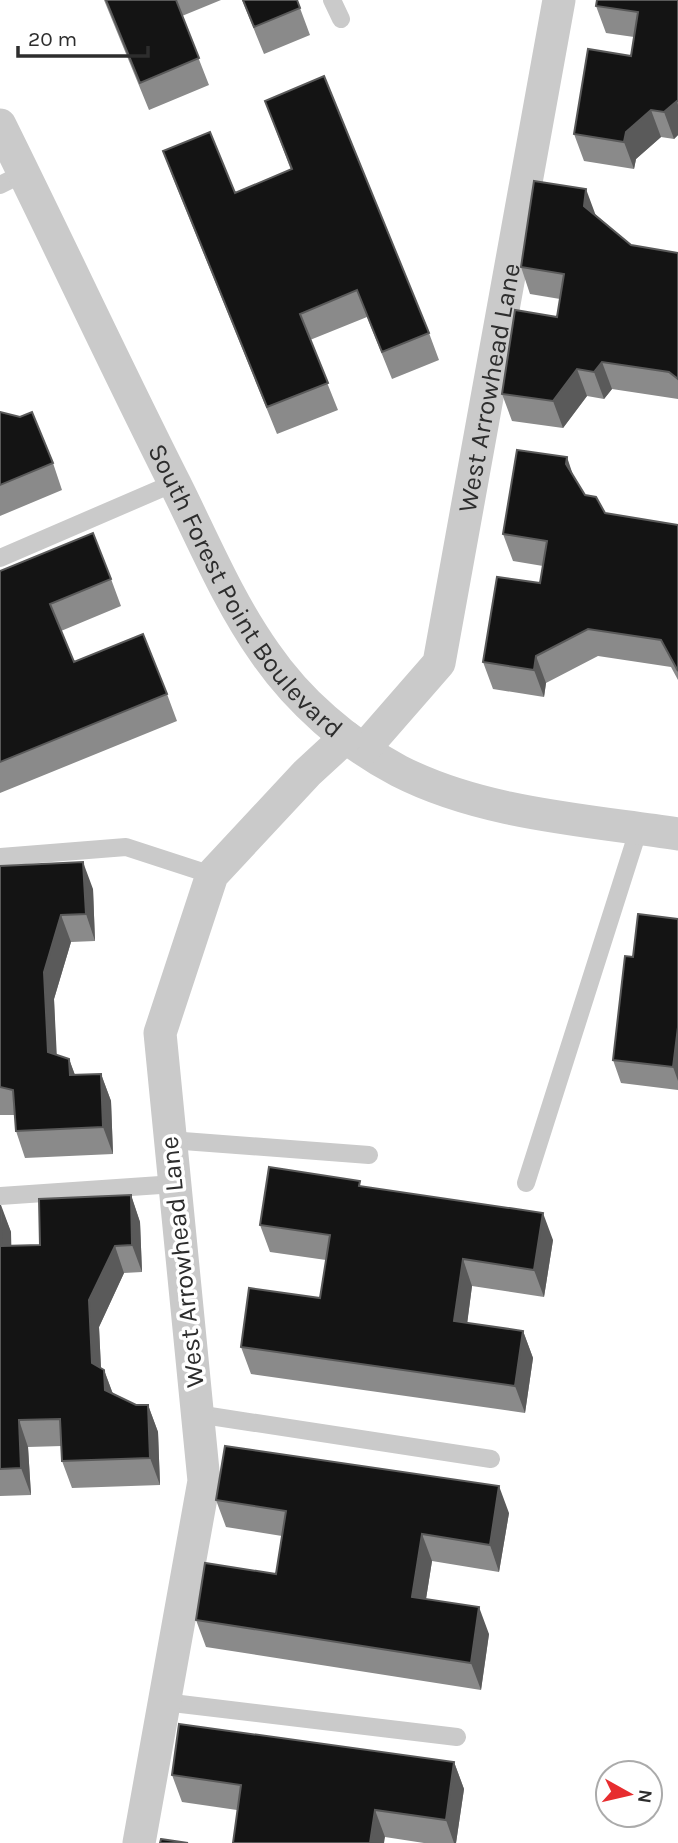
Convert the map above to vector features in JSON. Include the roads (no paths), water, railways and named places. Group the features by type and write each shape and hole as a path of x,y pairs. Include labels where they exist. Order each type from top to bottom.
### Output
{"street":[{"name":"West Arrowhead Lane","path":"139,1843 204,1481 160,1033 212,875 307,773 355,743 439,663 559,0"},
{"name":"South Forest Point Boulevard","path":"0,125 12,179 174,482 228,590 264,652 298,694 355,743 400,771 460,795 539,812 678,834"}],"lane":[{"path":"332,0 341,19"},
{"path":"0,558 174,482"},
{"path":"526,1182 639,828"},
{"path":"0,857 126,847 212,875"},
{"path":"170,1140 369,1154"},
{"path":"0,1196 175,1184"},
{"path":"197,1414 491,1459"},
{"path":"164,1702 457,1737"}]}
